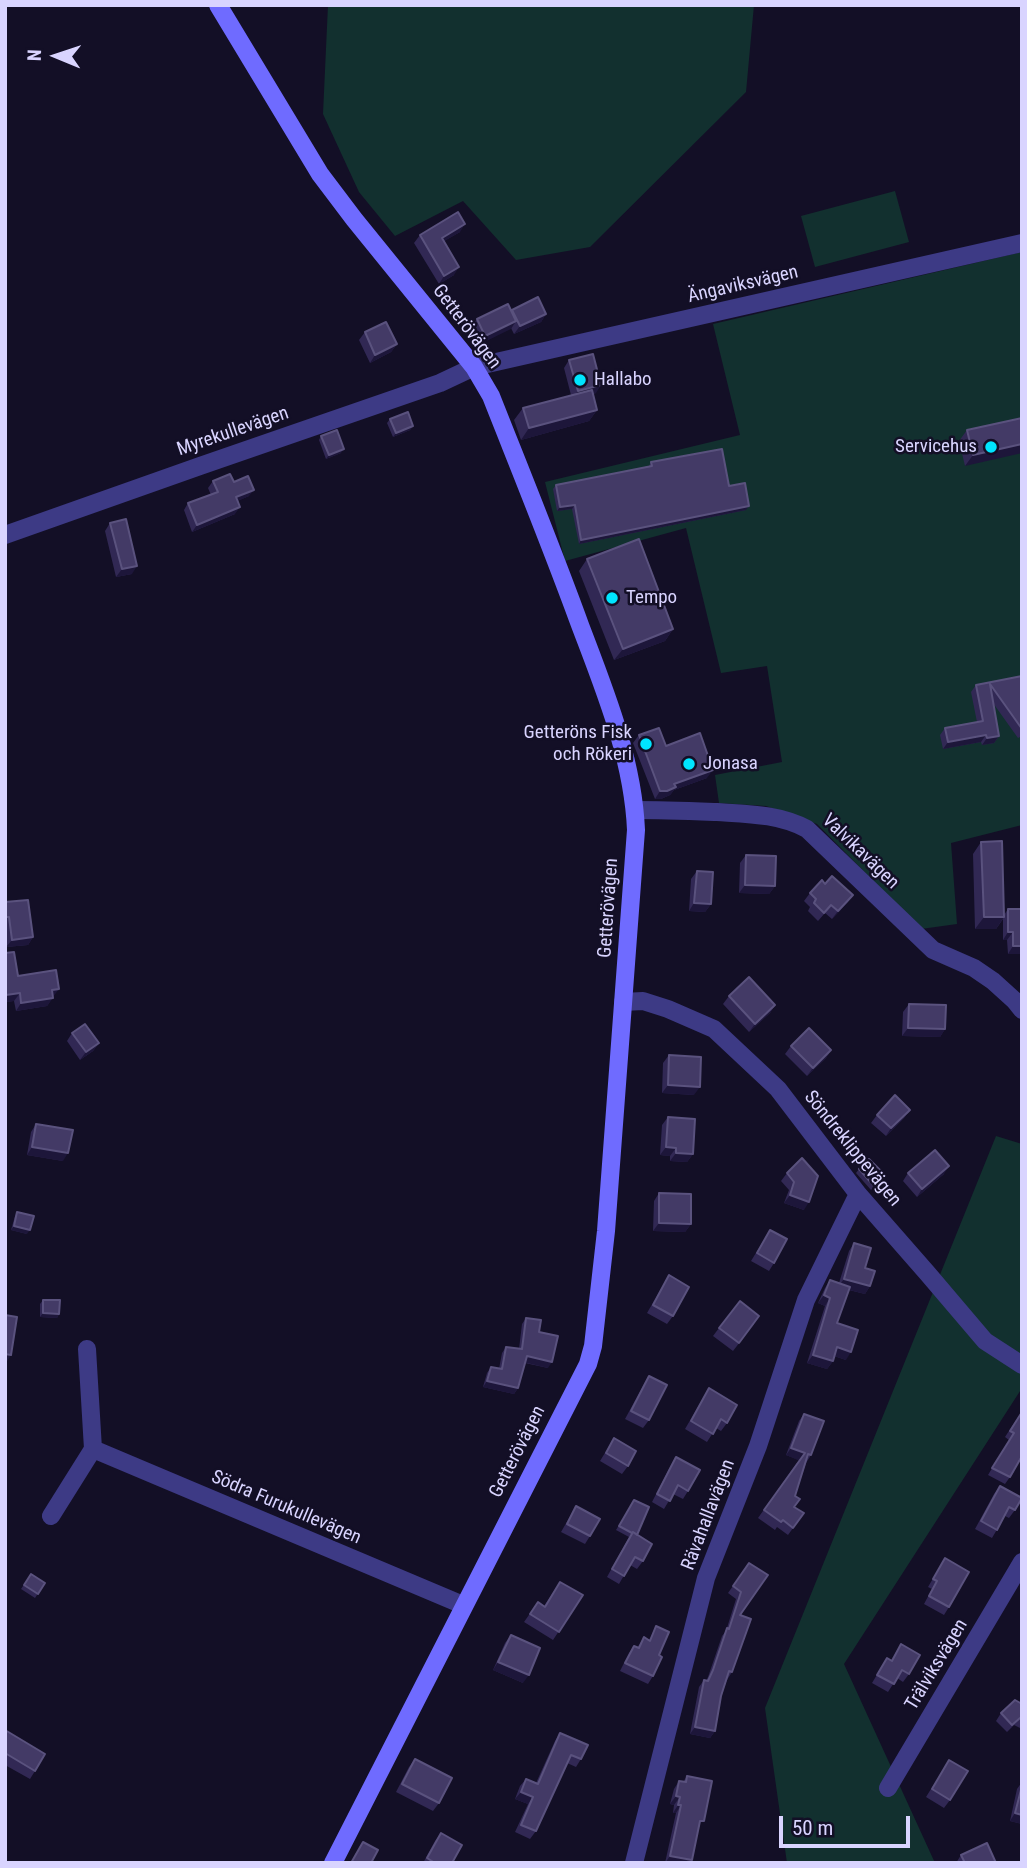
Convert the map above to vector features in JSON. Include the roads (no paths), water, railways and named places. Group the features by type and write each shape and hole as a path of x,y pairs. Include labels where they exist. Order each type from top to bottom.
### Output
{"street":[{"name":"Getterövägen","path":"218,5 320,174 474,367 491,396 599,675 628,767 635,810 636,830 606,1231 593,1346 588,1364 333,1863"},
{"name":"Ängaviksvägen","path":"474,367 1022,243"},
{"name":"Myrekullevägen","path":"5,536 440,383 474,367"},
{"name":"Valvikavägen","path":"635,810 762,815 795,822 807,829 933,950 974,968 993,981 1022,1010"},
{"name":"Söndreklippevägen","path":"623,1002 643,1001 714,1029 778,1089 858,1194 985,1341 1022,1364"},
{"name":"Rävahallavägen","path":"634,1863 706,1578 758,1446 806,1300 858,1194"},
{"path":"51,1516 93,1449 87,1349"},
{"name":"Södra Furukullevägen","path":"93,1449 463,1605"},
{"name":"Trälviksvägen","path":"888,1788 1022,1562"}],"place":[{"name":"Hallabo","path":"580,380"},
{"name":"Servicehus","path":"991,447"},
{"name":"Tempo","path":"612,598"},
{"name":"Getteröns Fisk och Rökeri","path":"646,744"},
{"name":"Jonasa","path":"689,764"}]}
